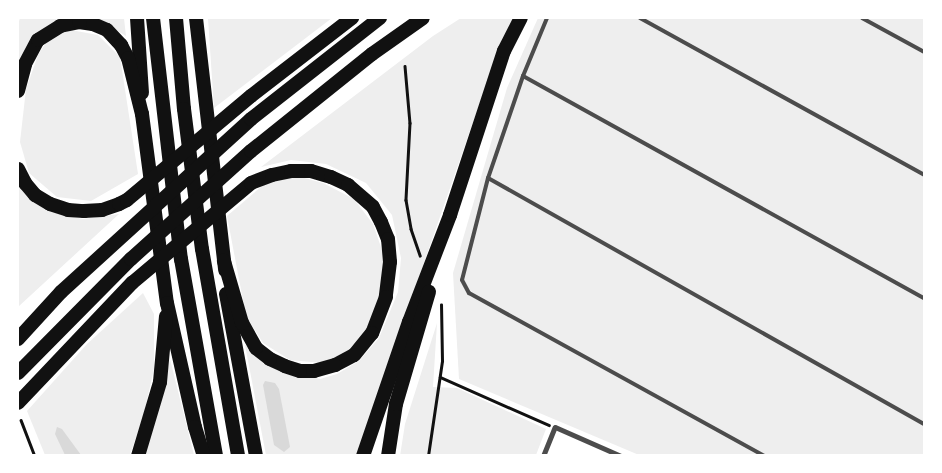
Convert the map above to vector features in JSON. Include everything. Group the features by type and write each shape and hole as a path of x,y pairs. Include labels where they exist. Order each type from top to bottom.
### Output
{"highway":[{"path":"137,18 142,81 142,114"},
{"path":"153,18 181,259 216,456"},
{"path":"176,18 184,109 202,250 238,456"},
{"path":"196,18 224,261 226,298 256,456"},
{"path":"18,169 25,183 35,195 50,204 68,210 102,210 127,200 251,96 352,18"},
{"path":"18,338 61,292 251,120 380,18"},
{"path":"18,373 131,259 251,151 372,54 423,18"},
{"path":"388,456 396,404 450,215 504,51 520,18"},
{"path":"18,91 24,64 38,40 60,26 79,22 93,24 107,30 122,44 128,58 142,114 167,303 195,427 204,456"},
{"path":"18,402 132,283 251,183 272,175 292,171 311,171 331,177 348,185 363,196 373,207 388,239 390,262 389,278 380,318 363,346 354,355 336,365 314,371 285,366 270,359 256,348 248,336 224,261"},
{"path":"363,456 409,322 450,215"},
{"path":"18,325 61,292"},
{"path":"138,456 160,382 167,303"}],"street":[{"path":"543,456 555,427 621,456"}],"lane":[{"path":"548,18 523,76 488,178 462,280 470,292 764,456"},
{"path":"640,18 924,175"},
{"path":"862,18 924,52"},
{"path":"523,76 924,298"},
{"path":"488,178 924,424"}],"path":[{"path":"405,66 410,122 406,200 411,229 421,257"},
{"path":"428,456 442,361 441,305"},
{"path":"440,377 555,427"},
{"path":"21,420 35,456"}],"shaded area":[{"path":"20,18 124,18 126,36 100,20 55,25 18,71 18,24"},
{"path":"208,18 332,18 214,108"},
{"path":"461,18 515,18 502,39 357,455 266,455 245,345 284,372 320,379 337,374 359,361 379,338 398,292 401,258 392,215 366,183 326,164 291,160 261,167 433,36"},
{"path":"538,18 924,18 924,455 639,455 459,379 453,273 507,88"},
{"path":"71,30 98,35 120,57 138,174 91,201 57,197 29,173 20,142 26,89 38,55 49,38"},
{"path":"297,176 323,183 354,199 373,224 384,256 380,298 366,331 349,354 323,363 290,360 263,343 246,316 227,216 269,180"},
{"path":"18,179 30,197 51,212 83,219 119,214 18,307"},
{"path":"143,293 154,314 154,369 144,413 130,455 45,455 27,411 87,344"},
{"path":"437,323 433,387 457,388 546,429 536,455 400,456 405,424"},
{"path":"170,359 194,455 145,456 162,395"},
{"path":"265,381 275,383 279,389 290,447 284,452 274,445 263,385"},
{"path":"57,427 62,429 81,455 65,455 55,434"}]}
